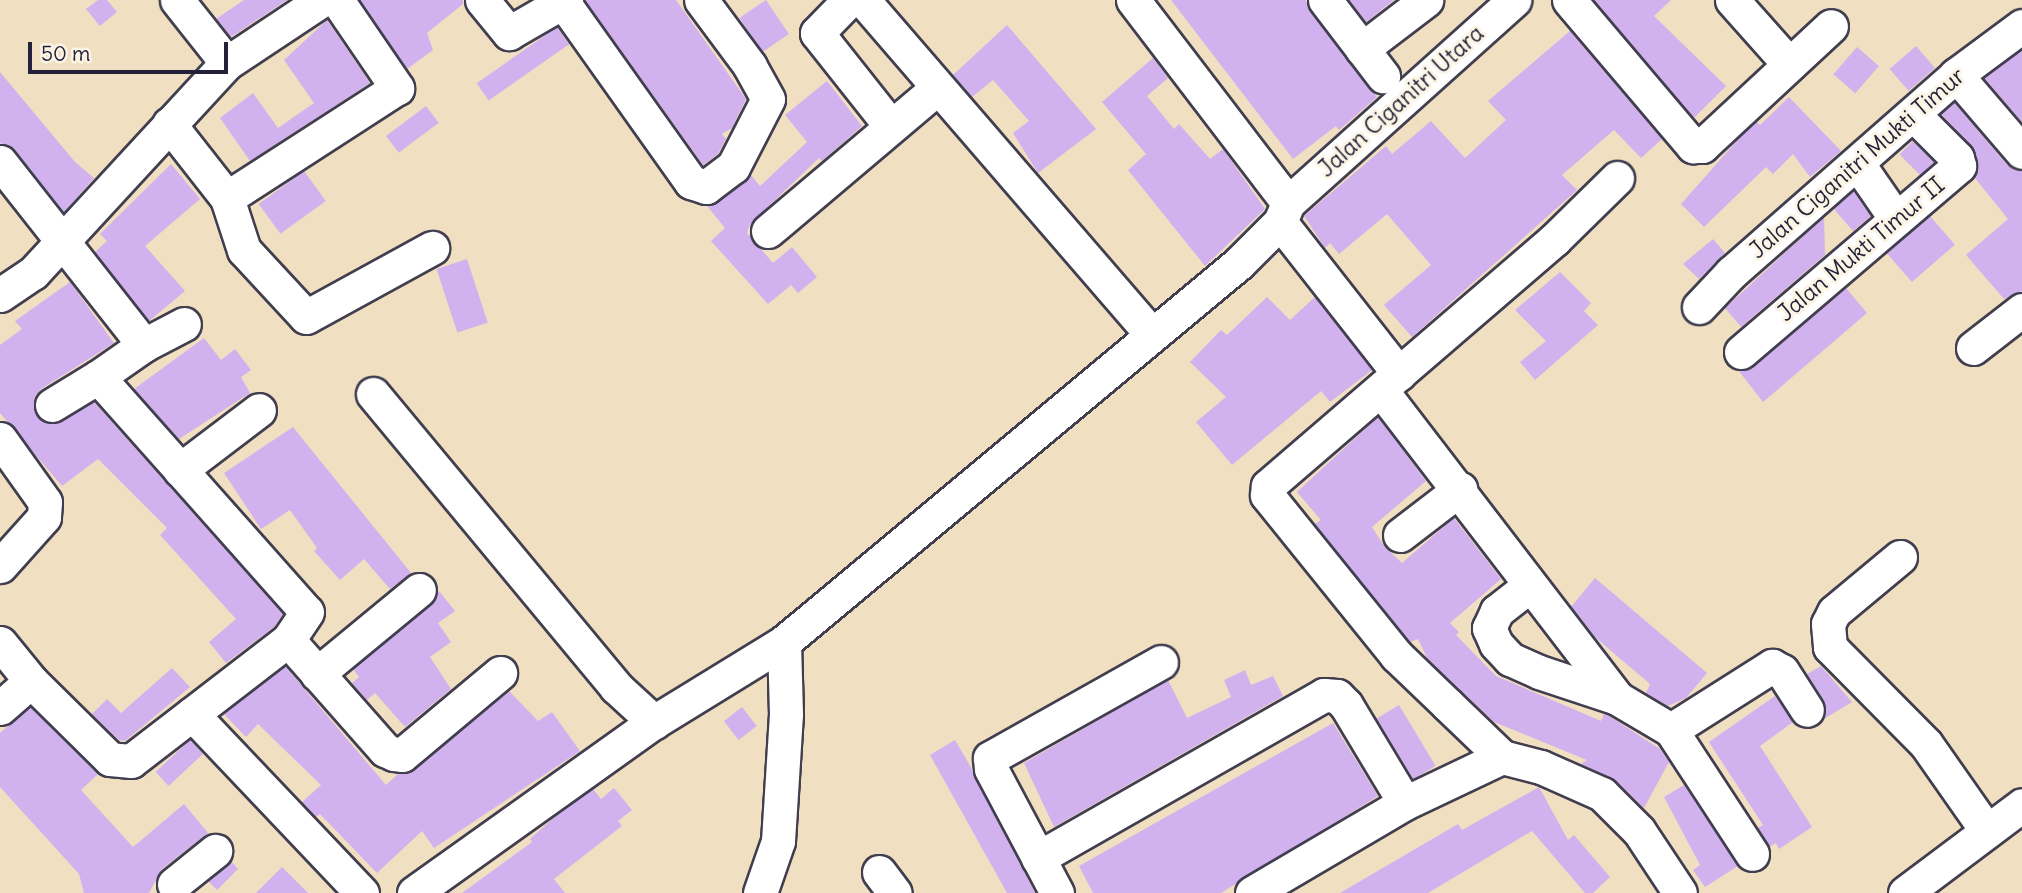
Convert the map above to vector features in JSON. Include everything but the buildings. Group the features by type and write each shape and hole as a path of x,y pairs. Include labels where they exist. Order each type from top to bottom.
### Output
{"street":[{"path":"177,0 227,63"},
{"path":"0,295 33,273 227,63 322,0"},
{"path":"227,198 397,88 337,0"},
{"path":"482,0 509,33 565,1 691,182 706,187 733,167 768,99 750,66 701,0"},
{"path":"849,0 817,33 890,125"},
{"path":"863,0 936,89 1152,335"},
{"path":"1133,0 1284,212 1390,382 1461,489 1529,586 1617,698"},
{"path":"1325,0 1383,76"},
{"path":"1362,49 1426,0"},
{"name":"Jalan Ciganitri Utara","path":"414,893 654,722 784,642 1152,335 1514,0"},
{"path":"1569,0 1693,146 1702,146 1831,26"},
{"path":"1732,0 1789,64"},
{"name":"Jalan Ciganitri Mukti Timur","path":"1699,307 1740,265 1956,75 2022,26"},
{"path":"1956,75 2022,152"},
{"path":"768,231 890,125 936,89"},
{"name":"Jalan Mukti Timur II","path":"1741,352 1959,166 1957,158 1913,114"},
{"path":"169,124 227,198 244,250 306,317 432,248"},
{"path":"0,163 144,345"},
{"path":"1858,164 1896,219"},
{"path":"1617,177 1555,239 1268,486 1269,504 1396,655 1502,757 1541,768 1602,794 1639,831 1680,893"},
{"path":"1973,348 2022,310"},
{"path":"52,405 144,345 184,324"},
{"path":"0,642 31,681 110,759 122,763 192,714 288,640 304,622 307,612 304,605 97,377"},
{"path":"373,394 617,687 654,722"},
{"path":"180,470 259,410"},
{"path":"0,439 45,502 44,517 0,566"},
{"path":"1400,535 1461,489"},
{"path":"1900,557 1833,612 1828,624 1829,646 1926,744 1987,831"},
{"path":"1529,586 1497,611 1489,628 1496,644 1510,659 1539,672 1617,698 1671,730 1752,855"},
{"path":"317,674 419,590"},
{"path":"288,640 385,750 402,755 500,673"},
{"path":"760,893 778,841 777,802 786,714 784,642"},
{"path":"1057,893 991,769 990,758 1161,662"},
{"path":"1671,730 1772,666 1782,671 1807,710"},
{"path":"0,708 31,681"},
{"path":"1038,858 1324,695 1337,696 1346,705 1405,803"},
{"path":"192,714 362,893"},
{"path":"1252,893 1405,803 1502,757"},
{"path":"736,893 757,832 777,802"},
{"path":"1905,893 2022,805"},
{"path":"173,890 215,851"}]}
